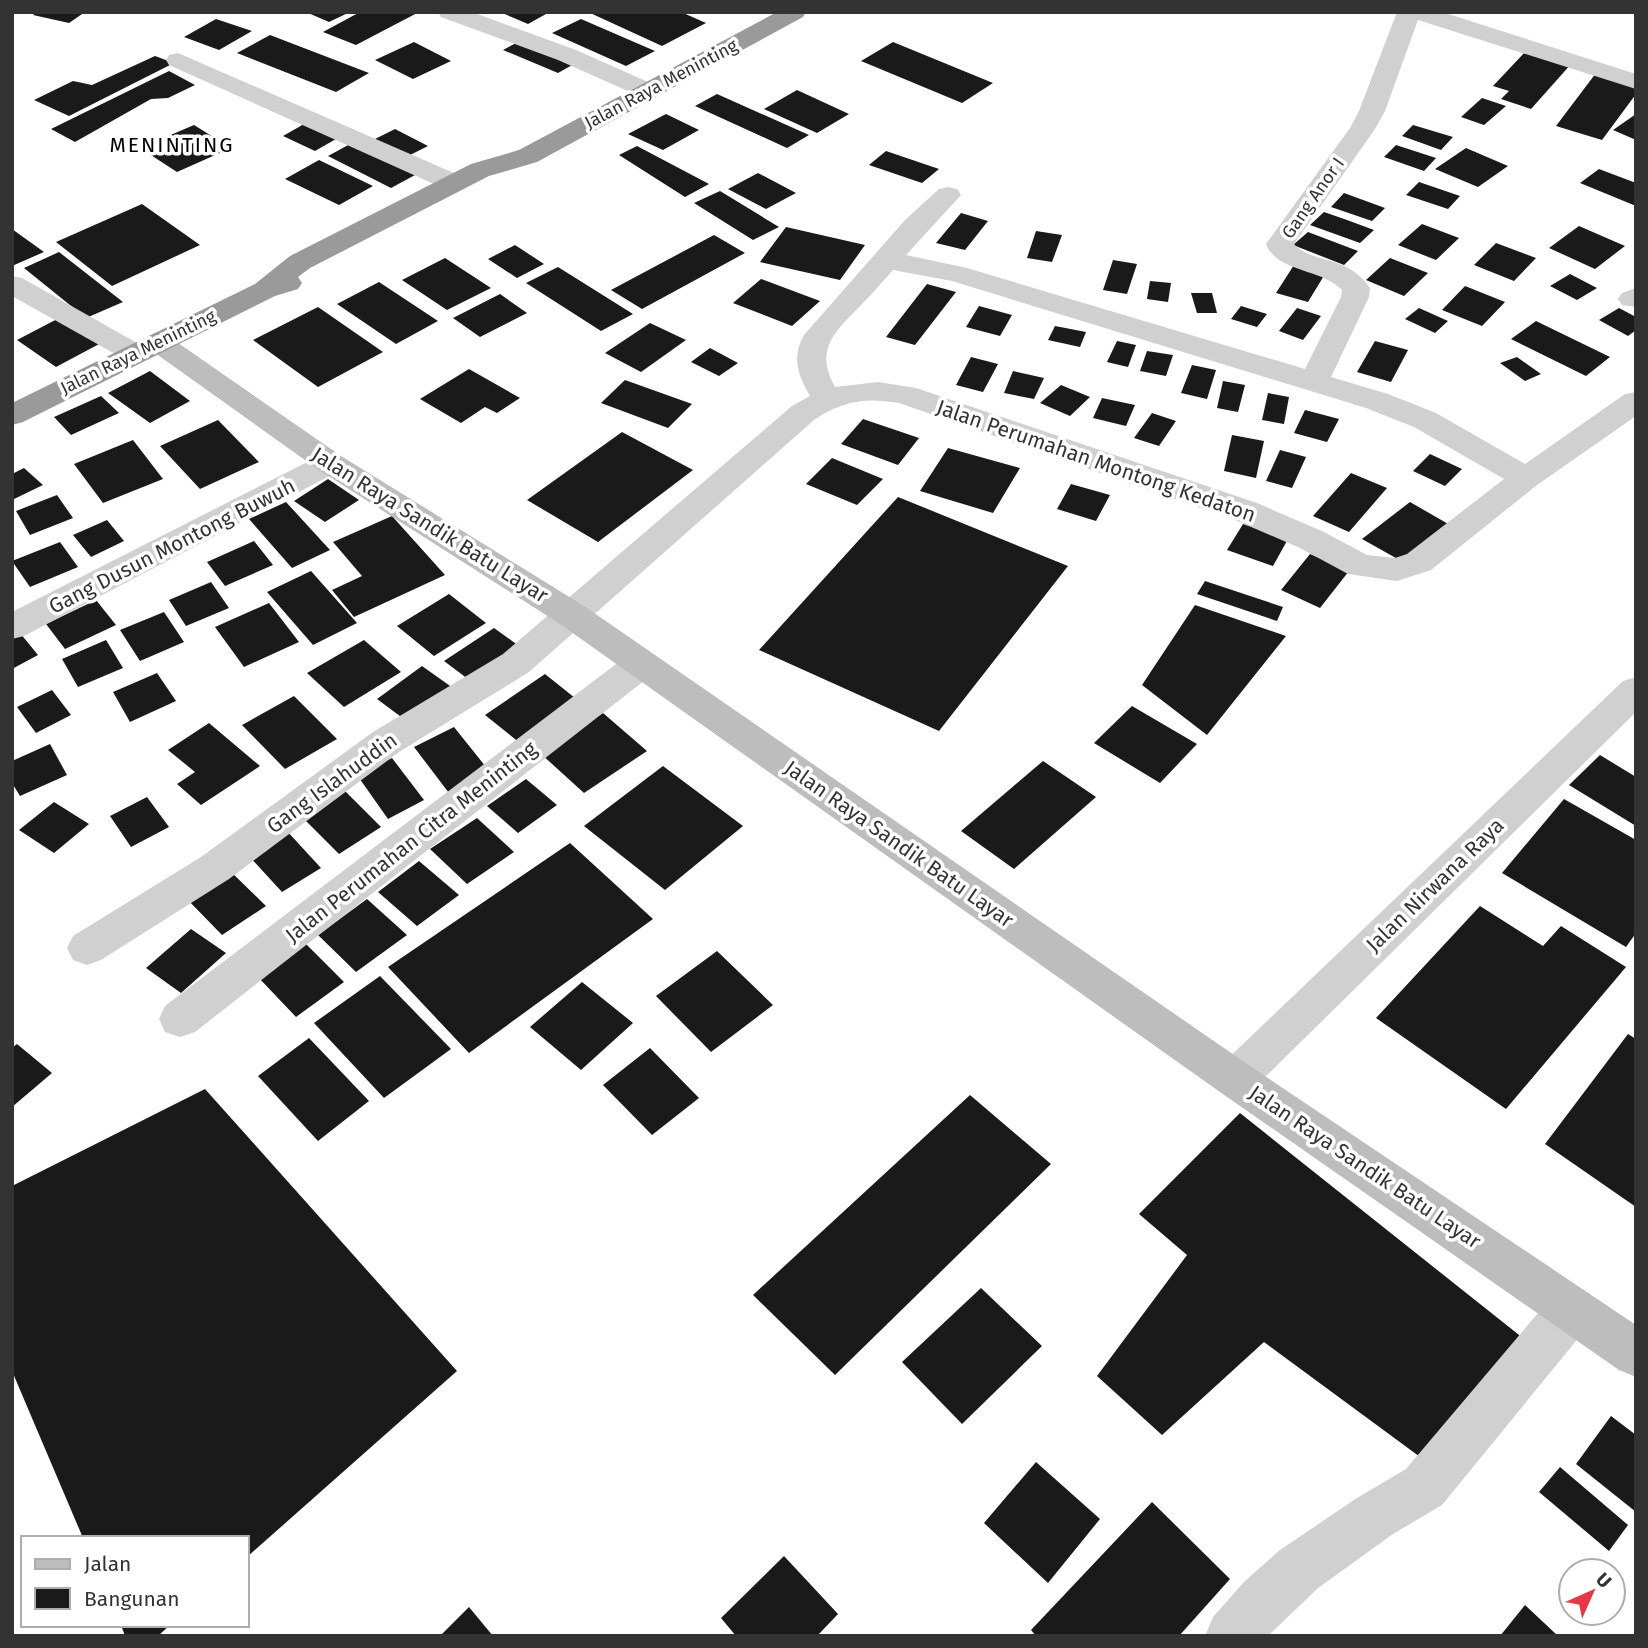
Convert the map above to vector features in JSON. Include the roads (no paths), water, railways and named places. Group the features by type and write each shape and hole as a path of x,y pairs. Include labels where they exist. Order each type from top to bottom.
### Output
{"highway":[{"name":"Jalan Raya Meninting","path":"265,290 300,262 480,170 528,156 795,12"},
{"name":"Jalan Raya Meninting","path":"12,415 265,290 318,274 464,201 501,181 528,156"}],"main road":[{"name":"Jalan Raya Sandik Batu Layar","path":"146,348 572,615 1235,1079 1636,1353"}],"street":[{"path":"449,12 567,55 648,91"},
{"name":"Gang Anor I","path":"1313,383 1355,298 1356,288 1342,274 1291,256 1283,251 1280,244 1363,129 1409,12"},
{"path":"1417,12 1636,82"},
{"path":"178,60 454,183"},
{"path":"827,398 811,370 811,347 824,325 887,260 915,226 948,195"},
{"path":"887,260 957,274 1377,401 1425,420 1527,478"},
{"path":"12,284 146,348"},
{"name":"Jalan Perumahan Montong Kedaton","path":"572,615 803,413 827,398 863,391 905,395 1245,511 1312,540 1351,562 1379,570 1397,570 1419,562 1527,478 1636,401"},
{"name":"Gang Dusun Montong Buwuh","path":"12,627 330,463"},
{"name":"Gang Islahuddin","path":"87,948 215,868 386,742 516,663 572,615"},
{"name":"Jalan Perumahan Citra Meninting","path":"180,1019 641,664"},
{"name":"Jalan Nirwana Raya","path":"1235,1079 1636,690"},
{"path":"1232,1636 1263,1601 1299,1569 1374,1517 1424,1487 1572,1309"}],"district":[{"name":"MENINTING","path":"172,145"}]}
